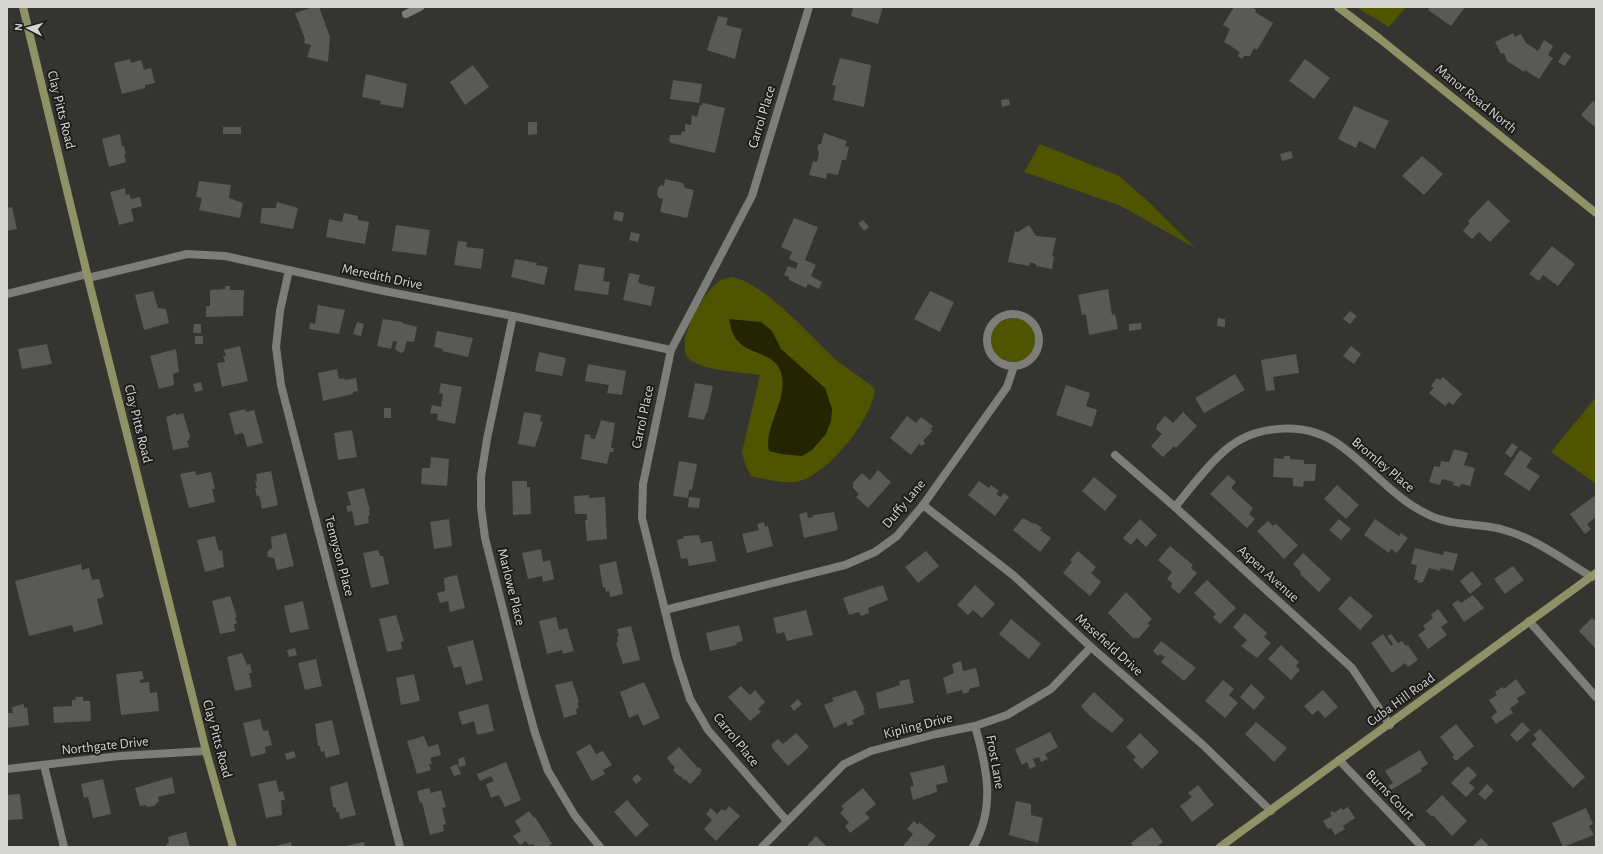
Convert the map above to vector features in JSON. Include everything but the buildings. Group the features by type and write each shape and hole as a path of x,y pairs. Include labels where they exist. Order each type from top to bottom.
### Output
{"street":[{"name":"Clay Pitts Road","path":"23,7 88,276 206,750 233,847"},
{"path":"406,14 420,7"},
{"name":"Carrol Place","path":"787,821 708,730 690,699 665,610 642,518 643,484 671,350 752,196 809,7"},
{"name":"Manor Road North","path":"1338,7 1380,38 1596,213"},
{"name":"Meredith Drive","path":"7,294 187,254 225,256 379,290 513,316 671,350"},
{"name":"Tennyson Place","path":"289,270 280,311 276,347 281,385 400,847"},
{"path":"1014,314 1023,316 1030,321 1039,336 1036,353 1030,360 1014,366 1006,365 995,359 988,348 987,340 988,332 992,324 1006,315 1014,314"},
{"name":"Marlowe Place","path":"513,316 487,439 481,478 480,507 485,538 523,690 535,733 548,771 575,816 600,847"},
{"name":"Duffy Lane","path":"665,610 845,565 875,552 897,536 923,505 1008,387 1014,366"},
{"name":"Bromley Place","path":"1175,506 1219,455 1235,442 1257,433 1280,428 1300,429 1318,434 1341,446 1404,500 1427,514 1452,522 1499,529 1530,539 1594,575"},
{"name":"Aspen Avenue","path":"1115,455 1175,506 1352,668 1390,724"},
{"name":"Masefield Drive","path":"923,505 1013,574 1091,647 1203,745 1271,810"},
{"name":"Cuba Hill Road","path":"1220,847 1594,575"},
{"path":"1529,621 1596,697"},
{"name":"Kipling Drive","path":"762,847 844,764 871,751 936,734 975,726 1007,715 1051,689 1091,647"},
{"name":"Frost Lane","path":"973,847 987,814 988,788 982,751 975,726"},
{"name":"Northgate Drive","path":"7,769 120,756 206,750"},
{"name":"Burns Court","path":"1339,760 1422,847"},
{"path":"44,765 64,847"}],"shaded area":[{"path":"1356,7 1406,7 1389,27"},
{"path":"1040,144 1119,176 1150,203 1195,248 1121,206 1024,172"},
{"path":"733,277 759,289 772,299 836,360 875,389 867,414 848,443 824,467 811,476 800,481 782,482 751,476 745,464 742,452 760,375 705,367 690,360 685,353 687,331 699,305 714,285 722,279"},
{"path":"1013,318 1025,322 1031,328 1035,340 1031,352 1025,358 1013,362 1001,358 995,352 991,340 995,328 1001,322"},
{"path":"729,319 761,322 772,331 781,349 825,388 832,409 831,421 826,434 812,450 802,456 769,451 768,441 770,431 782,391 780,370 777,364 772,360 748,349 736,339"},
{"path":"1596,397 1596,484 1551,452"}]}
